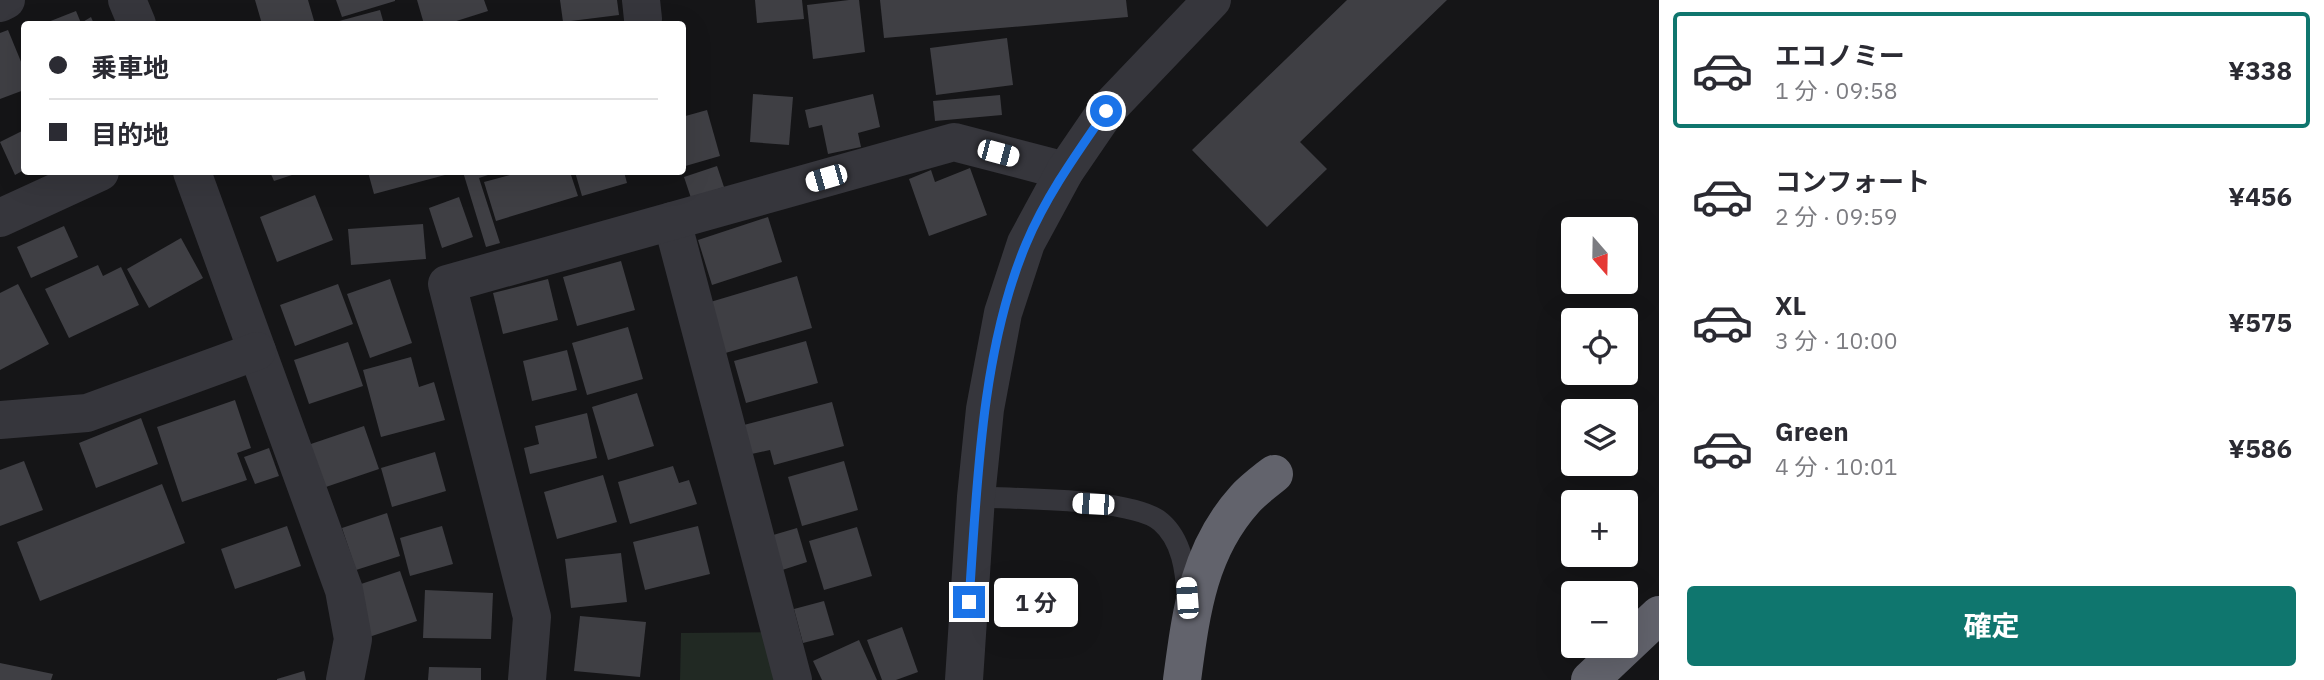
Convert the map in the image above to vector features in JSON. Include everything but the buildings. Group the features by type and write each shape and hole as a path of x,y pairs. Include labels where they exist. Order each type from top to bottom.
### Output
{"highway":[{"path":"1181,680 1189,623 1204,564 1222,530 1245,498 1274,474"},
{"path":"1590,680 1659,615"}],"street":[{"path":"0,3 6,0"},
{"path":"127,0 135,21"},
{"path":"964,680 976,497 985,409 1003,313 1026,243 1065,171 1106,111 1212,0"},
{"path":"527,680 532,617 447,284 954,142 1065,171"},
{"path":"0,218 93,175"},
{"path":"193,175 344,590 353,639 345,680"},
{"path":"672,221 793,680"},
{"path":"0,420 87,413 257,351"}],"lane":[{"path":"976,497 1116,505 1141,511 1161,522 1176,542 1186,572 1189,623"}],"shaded area":[{"path":"793,632 808,680 680,680 681,633"}],"route":[{"path":"969,602 985,409 1003,313 1026,243 1065,171 1106,111"}]}
